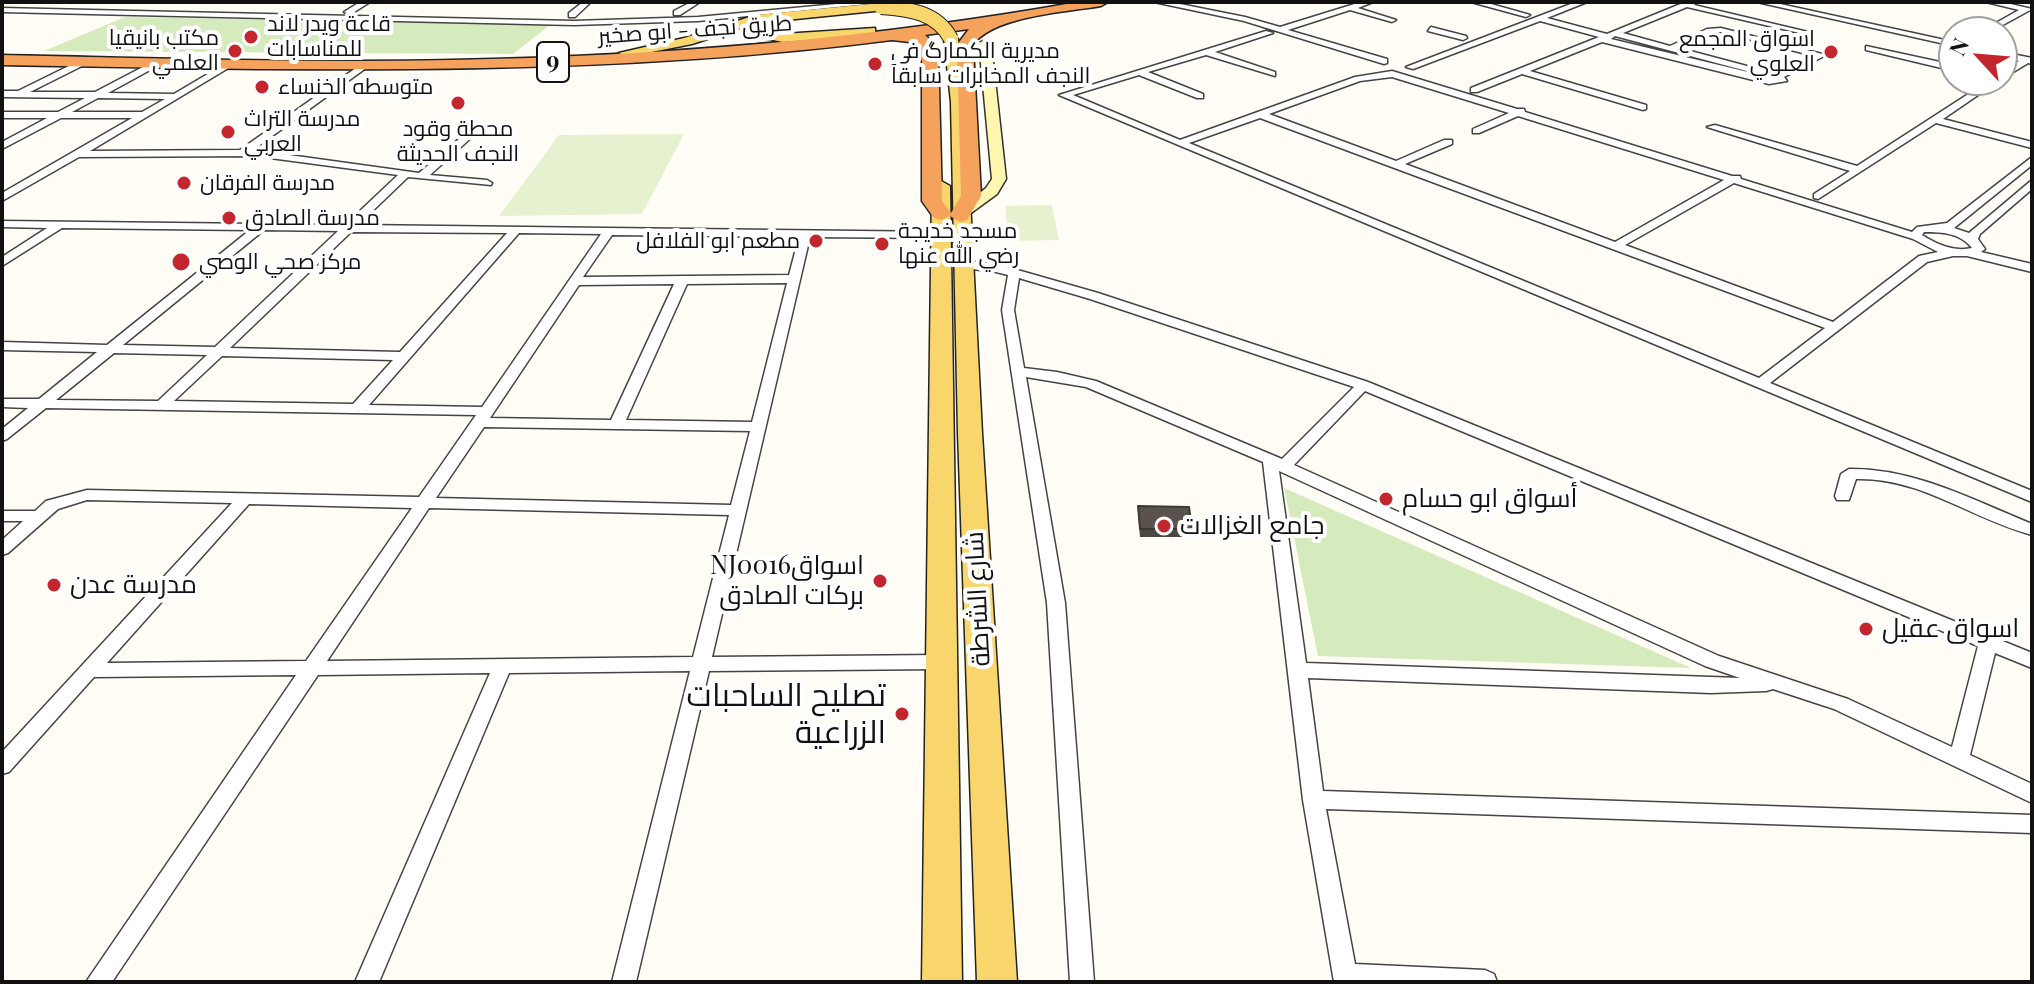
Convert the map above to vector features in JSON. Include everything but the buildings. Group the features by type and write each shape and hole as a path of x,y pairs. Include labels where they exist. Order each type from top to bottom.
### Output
{"highway":[{"name":"9","path":"626,53 870,31 1068,2"},
{"name":"طريق نجف - ابو صخير","path":"2,59 352,64 583,60 850,40 1101,2"},
{"path":"850,40 912,38 929,42 932,201 947,222 971,196 965,45 970,36 981,28 1027,15"},
{"name":"طريق نجف - ابو صخير","path":"352,64 626,53"},
{"name":"طريق نجف - ابو صخير","path":"2,59 231,64 307,62"}],"main road":[{"path":"870,31 783,38 758,35 753,28 773,19 880,6"},
{"path":"626,53 687,41 756,19 880,6 925,20 945,39 939,103 947,222"},
{"name":"شارع الشرطة","path":"945,39 958,102 947,222 955,420 997,982"},
{"name":"شارع الشرطة","path":"942,982 942,662 964,265 947,222"}],"street":[{"path":"92,7 105,2"},
{"path":"348,12 366,2"},
{"path":"573,19 587,2"},
{"path":"677,13 696,2"},
{"path":"611,19 815,2"},
{"path":"1158,2 1274,32 1393,74 1736,178 1954,252"},
{"path":"1369,2 1064,95 2032,497"},
{"path":"1475,2 1526,15"},
{"path":"1358,79 1372,67 1562,2"},
{"path":"1180,143 1358,79 1407,73 1411,68 1583,2"},
{"path":"1761,2 1938,40"},
{"path":"1777,2 1938,39"},
{"path":"1990,2 2029,10"},
{"path":"1216,3 1220,12 1217,15"},
{"path":"1474,90 1690,4 1804,32"},
{"path":"727,5 730,10 737,9"},
{"name":"9","path":"573,19 730,17 880,6"},
{"path":"2,8 92,7 235,12 271,18 573,19"},
{"path":"2,8 348,12 573,19"},
{"path":"1349,8 1392,20"},
{"path":"1538,18 1642,41 1778,77 1783,81 1769,81 1629,46 1609,36"},
{"path":"1431,29 1463,38"},
{"path":"1670,49 1710,31 1721,30 1822,55 1778,77"},
{"path":"1274,32 1394,61 1474,90 1818,196 1928,228 1941,229 1973,246 2032,268"},
{"path":"1629,46 1643,45 1642,41"},
{"path":"2,224 805,234 947,222 992,191 999,179 985,43"},
{"path":"1869,48 1938,64"},
{"path":"1207,52 1272,74"},
{"path":"2,102 85,61"},
{"path":"2,146 158,62"},
{"path":"2,198 231,64"},
{"path":"242,153 352,64"},
{"path":"1522,71 1643,107"},
{"path":"1139,72 1200,96"},
{"path":"2,94 175,96"},
{"path":"1818,196 1972,96"},
{"path":"1476,131 1521,111"},
{"path":"1259,114 1835,327"},
{"path":"2,115 143,115"},
{"path":"1935,120 2032,145"},
{"path":"1712,127 1859,170"},
{"path":"421,177 469,135"},
{"path":"1395,165 1448,142"},
{"path":"77,154 242,153 487,183"},
{"path":"1941,229 1951,225 2032,160"},
{"path":"162,405 405,174"},
{"path":"1616,246 1736,178"},
{"path":"1973,246 1975,232 2032,183"},
{"path":"2,262 59,225"},
{"path":"2,436 260,228"},
{"path":"1923,259 1917,231 1928,228"},
{"path":"357,409 515,231"},
{"path":"98,982 608,232"},
{"path":"624,982 805,234"},
{"path":"1760,384 1923,259 1973,246"},
{"path":"964,265 988,266 1133,308 1363,385 2032,661"},
{"path":"1014,273 1008,310 1056,603 1082,982"},
{"path":"575,281 794,279"},
{"path":"617,424 682,280"},
{"path":"2,346 404,356"},
{"path":"1019,372 1091,384 1277,463 1712,661 1841,704 2032,794"},
{"path":"1277,463 1363,385"},
{"path":"2,403 357,409 617,424 758,427"},
{"path":"1277,463 1296,670 1314,800 1345,978 1485,982"},
{"path":"1843,496 1849,474 1882,476 1913,483 2032,530"},
{"path":"2,549 52,505 87,495 243,501 738,510"},
{"path":"2,766 243,501"},
{"path":"2,516 38,516"},
{"path":"1959,758 1988,643"},
{"path":"89,670 942,662"},
{"path":"367,982 503,666"},
{"path":"1296,670 1711,686 1775,683"},
{"path":"1314,800 2032,824"}],"green space":[{"path":"125,17 550,25 513,54 44,51"},
{"path":"684,134 642,214 499,216 559,135"},
{"path":"1052,205 1059,240 1009,241 1005,206"},
{"path":"1284,488 1691,668 1318,656"}],"place":[{"name":"قاعة ويدر لاند للمناسابات","path":"251,37"},
{"name":"مكتب بانيقيا العلمي","path":"235,51"},
{"name":"اسواق المجمع العلوي","path":"1831,52"},
{"name":"مديرية الكمارگ في النجف المخابرات سابقآ","path":"875,64"},
{"name":"متوسطه الخنساء","path":"262,87"},
{"name":"محطة وقود النجف الحديثة","path":"458,103"},
{"name":"مدرسة التراث العربي","path":"228,132"},
{"name":"مدرسة الفرقان","path":"184,183"},
{"name":"مدرسة الصادق","path":"229,218"},
{"name":"مطعم ابو الفلافل","path":"816,241"},
{"name":"مسجد خديجة رضي الله عنها","path":"882,244"},
{"name":"مركز صحي الوصي","path":"181,262"},
{"name":"أسواق ابو حسام","path":"1386,499"},
{"name":"جامع الغزالات","path":"1164,526"},
{"name":"NJ0016اسواق برکات الصادق","path":"880,581"},
{"name":"مدرسة عدن","path":"54,585"},
{"name":"اسواق عقيل","path":"1866,629"},
{"name":"تصليح الساحبات الزراعية","path":"902,714"}]}
